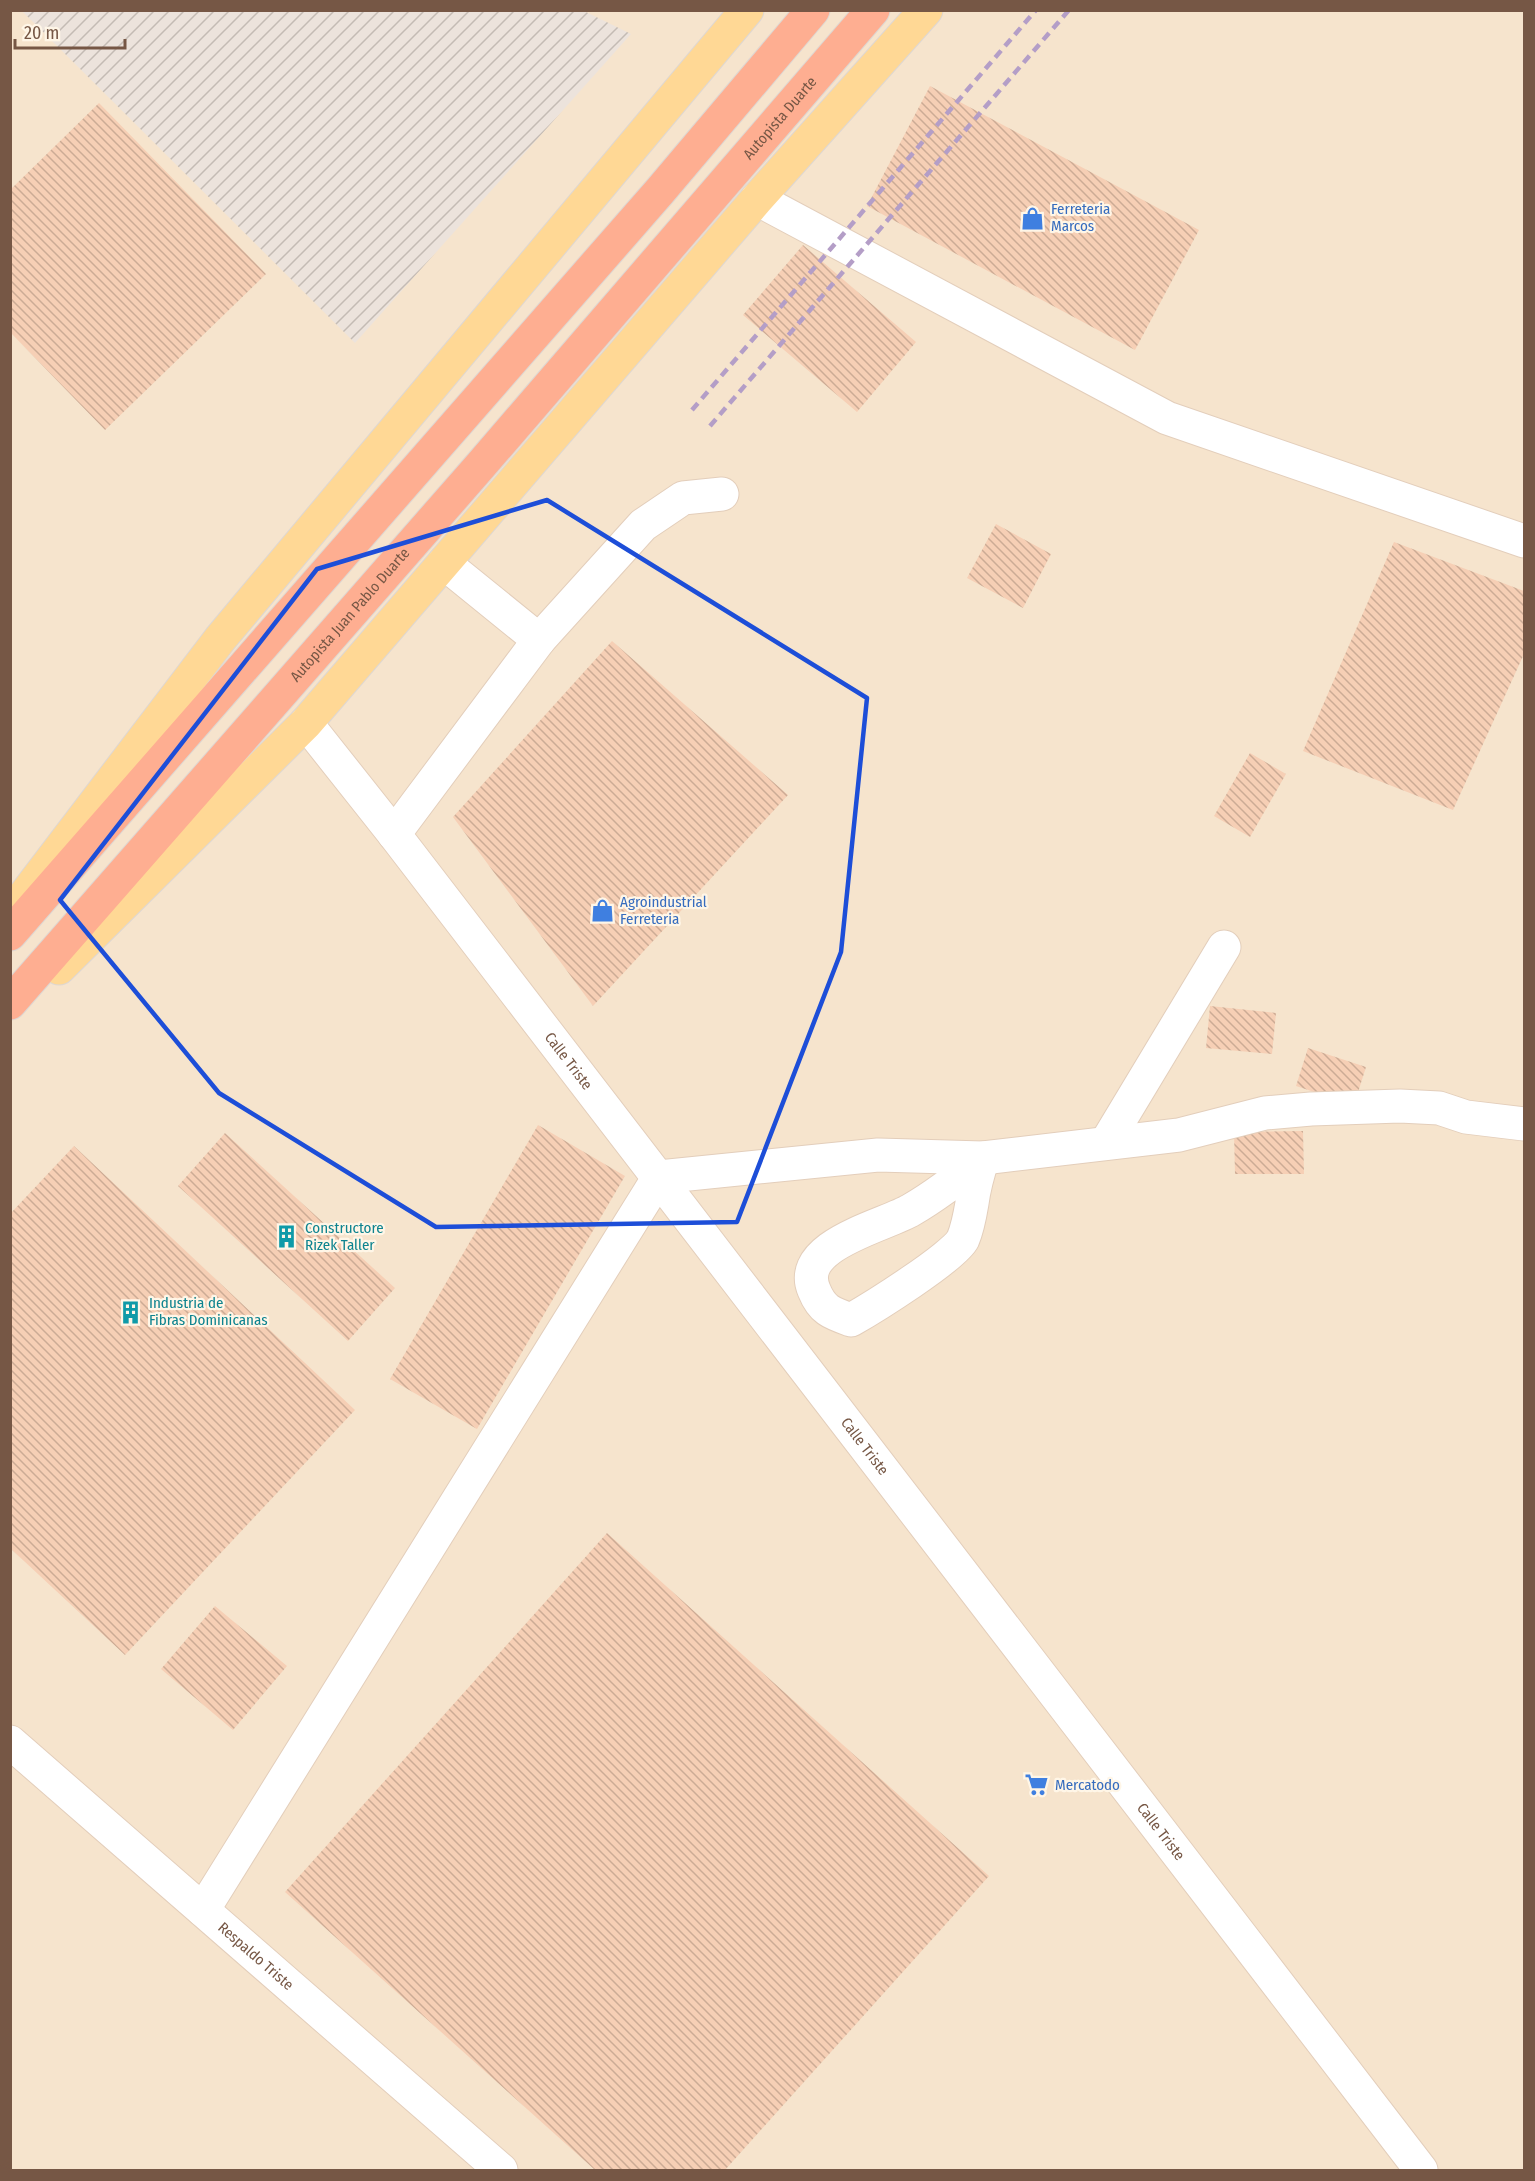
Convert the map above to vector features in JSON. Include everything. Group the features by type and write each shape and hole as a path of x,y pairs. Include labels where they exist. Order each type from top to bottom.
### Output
{"highway":[{"path":"10,934 660,191 813,10"},
{"name":"Autopista Duarte","path":"688,226 873,10"},
{"name":"Autopista Juan Pablo Duarte","path":"10,1003 688,226"}],"main road":[{"path":"10,914 220,639 747,10"},
{"path":"10,1015 306,723 757,199 926,10"}],"street":[{"path":"757,199 1167,418 1524,541"},
{"path":"394,834 539,640 643,525 683,498 722,494"},
{"path":"444,563 539,640"},
{"name":"Calle Triste","path":"306,723 659,1177 1421,2170"},
{"path":"1106,1143 1224,947"},
{"path":"203,1910 659,1177 878,1155 982,1158 1179,1135 1265,1113 1311,1109 1400,1106 1439,1108 1466,1117 1524,1124"},
{"path":"982,1158 969,1221 962,1241 939,1261 851,1320 833,1314 819,1304 812,1285 811,1270 817,1260 832,1248 863,1230 909,1212 946,1188 982,1158"},
{"name":"Respaldo Triste","path":"10,1742 501,2170"}],"highlighted area":[{"path":"547,500 867,698 841,952 737,1222 436,1227 219,1093 60,900 317,569"}],"shaded area":[{"path":"582,10 631,34 355,343 22,11"},
{"path":"11,11 1524,11 1524,2170 11,2170"}],"building":[{"name":"Ferreteria Marcos","path":"930,86 1199,230 1135,350 867,206"},
{"path":"99,103 266,274 105,430 10,332 10,190"},
{"path":"803,245 916,342 857,412 743,315"},
{"path":"996,524 1051,554 1023,608 967,578"},
{"path":"1394,542 1524,591 1524,654 1453,810 1303,751"},
{"name":"Agroindustrial Ferreteria","path":"612,641 788,795 593,1006 453,817"},
{"path":"1250,753 1286,774 1250,837 1214,816"},
{"path":"1210,1006 1276,1013 1272,1054 1206,1048"},
{"path":"1308,1048 1366,1067 1354,1105 1296,1086"},
{"path":"538,1125 625,1176 477,1429 390,1379"},
{"path":"1303,1131 1304,1174 1235,1174 1234,1132"},
{"name":"Constructore Rizek Taller","path":"225,1133 395,1288 348,1341 178,1186"},
{"name":"Industria de Fibras Dominicanas","path":"74,1146 355,1410 125,1655 10,1548 10,1214"},
{"path":"607,1533 989,1876 725,2170 595,2170 285,1892"},
{"path":"215,1606 287,1666 233,1730 161,1669"}],"railway":[{"path":"692,410 1036,10"},
{"path":"710,426 1069,10"}],"place":[{"name":"Ferreteria Marcos","path":"1033,218"},
{"name":"Agroindustrial Ferreteria","path":"602,911"},
{"name":"Constructore Rizek Taller","path":"287,1237"},
{"name":"Industria de Fibras Dominicanas","path":"131,1312"},
{"name":"Mercatodo","path":"1037,1785"}]}
